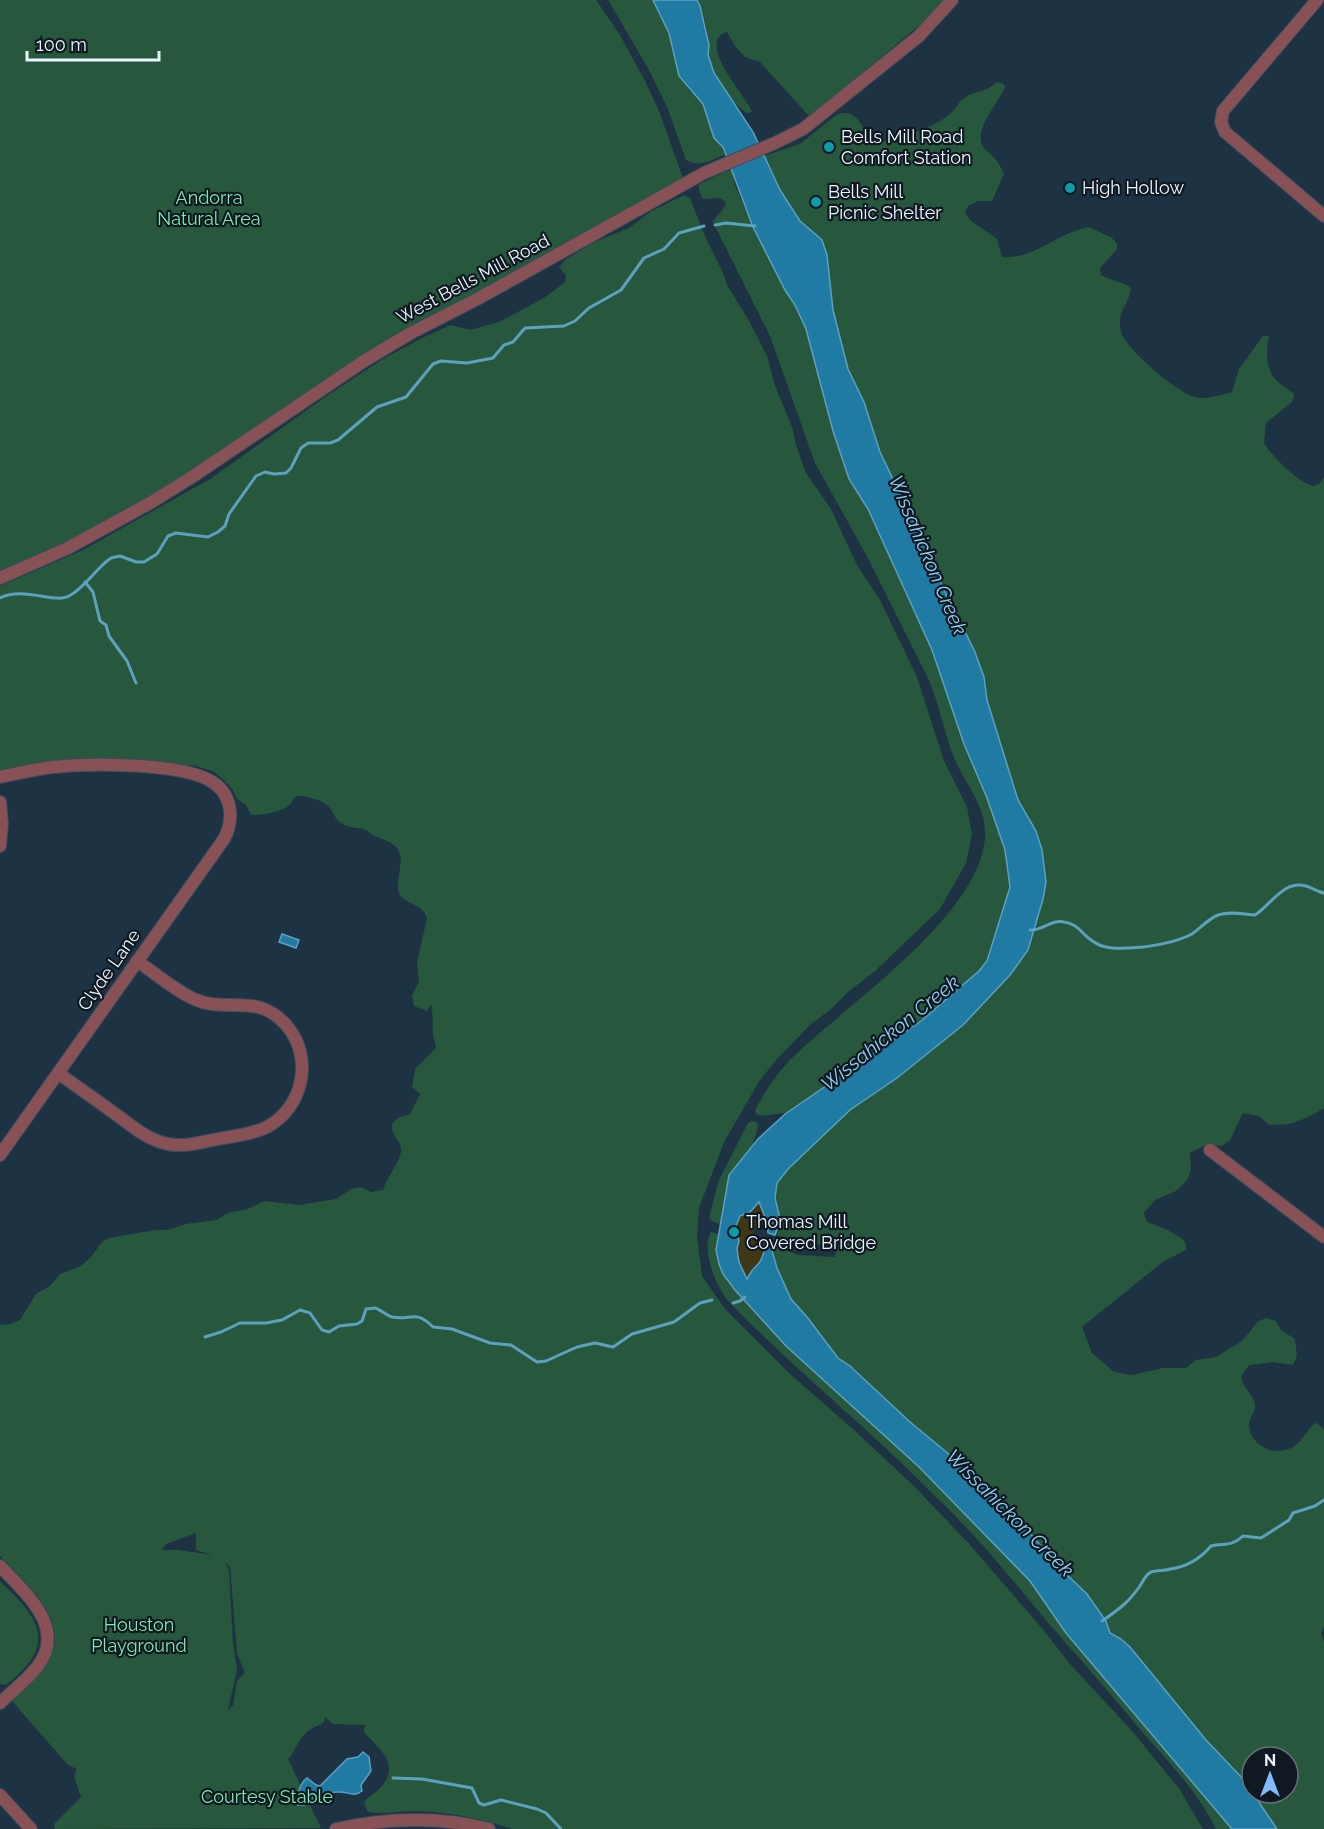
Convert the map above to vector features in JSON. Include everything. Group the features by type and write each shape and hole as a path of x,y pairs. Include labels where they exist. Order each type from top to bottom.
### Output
{"street":[{"name":"West Bells Mill Road","path":"0,578 68,548 131,514 192,477 396,341 481,297 715,167 803,129 919,36 952,0"},
{"path":"1317,0 1223,111 1221,122 1225,132 1324,216"},
{"name":"Clyde Lane","path":"0,777 44,768 111,765 186,773 207,778 218,785 228,799 231,819 224,839 0,1155"},
{"path":"0,802 2,823 0,846"},
{"path":"58,1073 151,1138 166,1144 182,1145 252,1132 274,1123 287,1111 296,1098 301,1081 302,1065 299,1049 292,1033 283,1022 270,1012 254,1006 212,1004 194,999 137,960"},
{"path":"1210,1150 1324,1237"},
{"path":"0,1566 40,1611 46,1627 47,1642 46,1651 39,1666 0,1702"},
{"path":"0,1795 31,1829"},
{"path":"336,1829 365,1823 418,1820 489,1829"}],"green space":[{"name":"Andorra Natural Area","path":"0,0 596,0 620,35 645,81 659,111 683,178 469,299 164,490 78,538 0,573"},
{"path":"608,0 653,0 669,33 676,66 690,91 703,104 714,138 723,147 725,155 701,163 686,160 668,109 649,70"},
{"path":"697,0 946,0 929,17 810,117 760,62 745,57 727,32 718,38 716,47 719,58 752,112 747,113 734,102 712,72 708,54 707,29"},
{"path":"996,82 1005,86 984,125 981,141 1004,174 992,201 978,201 968,206 965,212 970,220 997,239 1002,257 1027,254 1077,230 1089,227 1112,238 1117,244 1117,249 1100,268 1101,275 1131,288 1120,318 1124,339 1153,369 1187,394 1209,398 1232,392 1239,369 1263,336 1269,336 1267,352 1269,369 1275,379 1294,394 1292,402 1266,423 1264,443 1286,468 1307,483 1313,486 1319,484 1324,477 1324,1108 1302,1120 1269,1125 1259,1116 1243,1113 1230,1140 1222,1146 1205,1145 1190,1153 1191,1169 1187,1180 1176,1191 1155,1200 1144,1213 1147,1222 1168,1230 1182,1239 1186,1244 1186,1250 1164,1261 1082,1327 1092,1353 1114,1372 1132,1375 1163,1368 1186,1368 1196,1360 1216,1357 1239,1343 1257,1322 1266,1318 1276,1321 1281,1330 1295,1339 1297,1356 1293,1365 1273,1362 1249,1365 1241,1376 1255,1405 1249,1423 1251,1434 1261,1446 1274,1451 1282,1451 1296,1445 1314,1424 1317,1423 1324,1430 1324,1627 1321,1634 1324,1642 1324,1829 1277,1829 1260,1805 1300,1805 1300,1745 1240,1745 1240,1776 1206,1740 1130,1647 1110,1633 1106,1621 1087,1594 1063,1571 991,1489 910,1422 850,1366 838,1359 791,1299 772,1251 773,1246 799,1255 834,1257 837,1251 830,1247 775,1235 780,1219 775,1198 777,1183 788,1169 850,1110 897,1078 1028,950 1046,882 1042,850 1036,831 1018,800 987,700 984,677 953,605 927,555 922,535 880,452 864,402 848,369 833,310 827,255 822,241 800,221 780,190 764,156 800,144 836,115 843,113 855,117 876,143 905,135 935,124 953,111 964,98 989,88"},
{"path":"732,170 735,185 753,227 806,329 833,431 849,479 868,509 932,650 964,744 987,798 1005,850 1010,887 987,961 979,971 889,1045 832,1081 790,1112 762,1116 756,1114 755,1110 789,1061 911,953 941,922 964,891 980,860 985,830 981,810 953,755 927,676 869,560 815,463 770,336 713,222 726,202 720,198 702,199 698,185"},
{"path":"684,195 690,198 727,285 767,356 774,383 792,427 806,473 831,509 857,565 880,600 917,677 944,761 967,807 972,834 966,863 940,909 874,972 811,1024 760,1080 724,1142 699,1208 697,1237 702,1276 725,1309 789,1373 914,1486 971,1546 1070,1664 1133,1732 1180,1790 1203,1829 512,1829 452,1814 414,1811 372,1812 367,1811 364,1802 386,1780 389,1765 386,1758 364,1732 365,1725 333,1724 325,1717 324,1722 304,1736 288,1759 321,1828 55,1829 54,1824 81,1797 74,1776 77,1769 68,1765 11,1700 45,1667 53,1651 55,1635 52,1620 44,1606 23,1579 0,1556 0,1325 20,1320 36,1294 50,1286 60,1274 81,1266 102,1242 109,1238 216,1220 228,1213 248,1209 264,1201 299,1205 336,1199 351,1189 361,1187 371,1192 383,1190 401,1152 400,1143 392,1131 393,1123 410,1114 420,1094 412,1087 415,1069 436,1048 433,1035 432,1004 427,1011 414,1006 412,996 419,981 417,963 427,918 421,909 403,898 398,891 400,854 393,844 365,830 344,825 337,820 327,805 308,797 295,797 287,807 274,812 251,815 246,805 236,798 233,790 225,781 214,772 196,766 128,759 89,759 42,762 0,770 0,586 83,550 210,479 325,397 383,359 422,338 451,325 470,330 499,322 544,298 565,282 566,275 559,267 566,259 592,243 629,228 650,212","holes":["196,1533 196,1550 212,1555 162,1550 166,1544","225,1562 230,1567 237,1653 245,1673 237,1681 233,1705 228,1710 237,1670 233,1644 229,1571"]},
{"path":"757,1122 758,1127 752,1147 729,1175 721,1224 715,1223 709,1218 719,1180 748,1123"},
{"path":"711,1232 719,1234 716,1250 723,1274 754,1312 786,1346 919,1467 1030,1581 1066,1633 1232,1829 1216,1829 1195,1794 1178,1773 962,1523 896,1457 730,1303 715,1279 709,1259 708,1240"},
{"path":"0,1581 26,1609 35,1624 38,1635 38,1644 30,1662 6,1685 0,1684"}],"sand":[{"path":"759,1202 767,1222 756,1226 752,1239 766,1244 762,1257 747,1280 739,1262 736,1221 744,1213 750,1212"}],"water":[{"name":"Wissahickon Creek","path":"653,0 697,0 714,73 753,132 780,190 800,221 822,240 827,255 833,310 848,369 864,402 880,452 922,535 927,555 975,652 984,677 987,700 1018,800 1036,831 1042,850 1046,882 1028,950 1010,975 963,1025 897,1078 850,1110 788,1169 777,1183 775,1198 780,1219 775,1235 768,1233 767,1222 759,1202 750,1212 740,1216 736,1226 739,1262 747,1279 760,1261 766,1244 773,1246 772,1251 777,1268 791,1299 838,1358 991,1489 1063,1571 1087,1594 1106,1621 1110,1633 1130,1647 1206,1740 1240,1776 1240,1805 1261,1805 1277,1829 1232,1829 1066,1633 1030,1581 919,1467 786,1346 735,1290 723,1274 719,1264 716,1250 729,1175 758,1139 785,1114 921,1021 979,971 987,961 1010,887 1005,850 987,798 964,744 932,650 868,509 849,479 833,431 806,329 753,227 723,147 714,138 703,104 679,76 669,33"},
{"path":"282,934 299,940 296,948 279,942"},
{"path":"363,1752 369,1757 371,1771 361,1785 362,1791 356,1794 329,1793 305,1805 298,1805 299,1790 307,1778 320,1786 347,1759 358,1757"}],"waterway":[{"path":"715,225 726,223 755,226"},
{"path":"0,598 19,594 63,598 81,588 111,558 120,556 136,562 144,562 157,554 168,536 176,533 208,537 218,532 225,526 229,514 256,476 265,472 286,473 301,448 308,443 330,443 338,440 377,407 406,397 433,364 441,361 467,363 493,358 504,345 513,342 525,328 564,326 575,321 589,308 621,290 644,258 664,249 679,233 704,226"},
{"path":"85,582 93,592 100,621 106,625 109,636 127,661 136,683"},
{"path":"1030,930 1055,922 1064,922 1077,927 1090,939 1105,947 1143,947 1192,934 1218,915 1232,913 1255,915 1278,894 1291,887 1306,886 1324,893"},
{"path":"733,1303 745,1297"},
{"path":"205,1337 240,1323 266,1323 282,1320 300,1310 310,1313 322,1330 329,1332 339,1326 357,1324 362,1321 366,1309 375,1308 392,1317 422,1318 433,1327 452,1329 490,1343 511,1345 537,1362 546,1361 577,1347 595,1343 613,1347 632,1334 674,1322 700,1303 712,1300"},
{"path":"1102,1621 1127,1602 1149,1573 1187,1564 1211,1546 1231,1543 1243,1536 1261,1538 1289,1520 1293,1513 1315,1506 1324,1500"},
{"path":"393,1778 422,1779 472,1788 479,1803 484,1805 501,1800 537,1809 546,1813 561,1829"}],"place":[{"name":"Bells Mill Road Comfort Station","path":"829,147"},
{"name":"High Hollow","path":"1070,188"},
{"name":"Bells Mill Picnic Shelter","path":"816,202"},
{"name":"Thomas Mill Covered Bridge","path":"734,1232"}],"park label":[{"name":"Houston Playground","path":"139,1635"},
{"name":"Courtesy Stable","path":"267,1797"}]}
